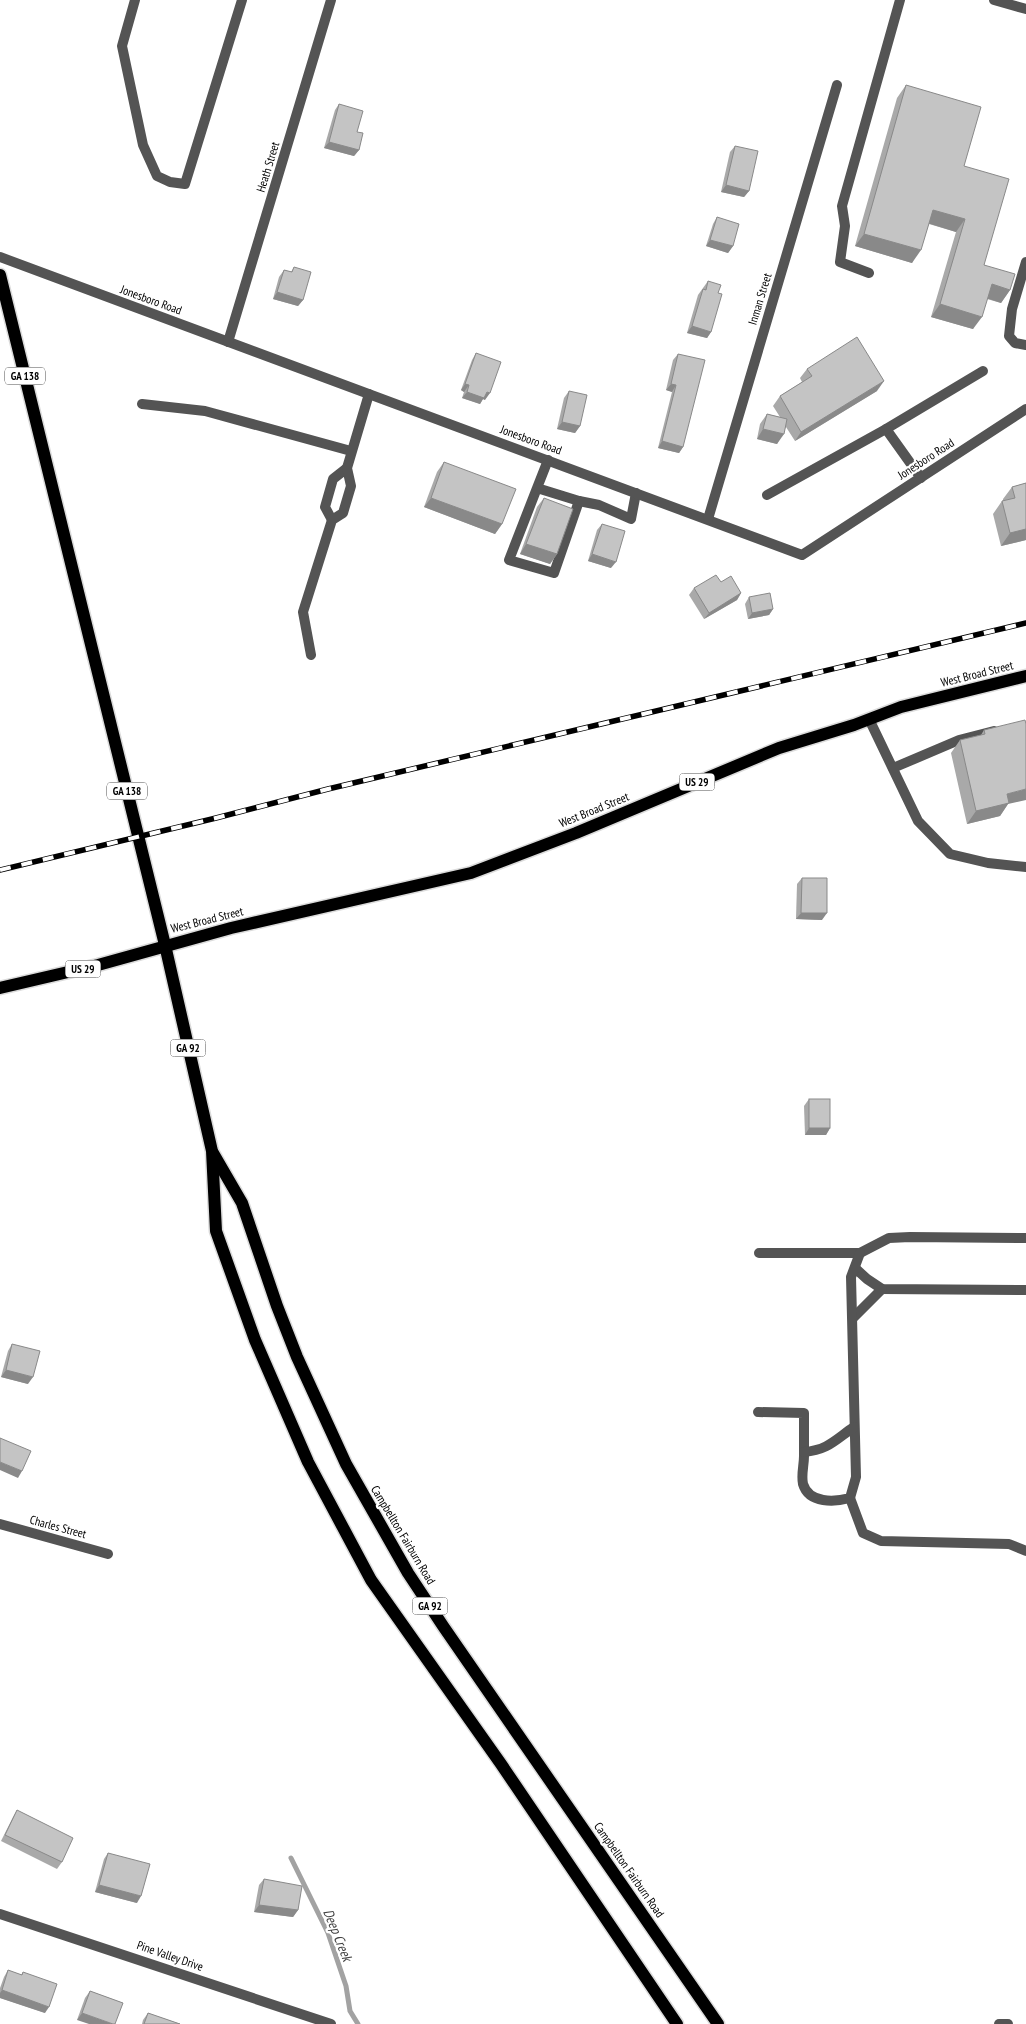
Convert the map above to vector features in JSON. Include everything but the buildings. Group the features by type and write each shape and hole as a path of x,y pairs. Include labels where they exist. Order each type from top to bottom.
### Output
{"main road":[{"name":"GA 138","path":"0,275 165,945"},
{"name":"West Broad Street","path":"165,945 471,873 576,833 779,748 869,720 901,707 1026,676"},
{"name":"US 29","path":"0,988 98,965 165,945"},
{"name":"Campbellton Fairburn Road","path":"165,945 212,1151 216,1231 252,1331 281,1402 338,1522 371,1580 506,1772 677,2024"},
{"name":"Campbellton Fairburn Road","path":"212,1151 242,1203 277,1306 315,1399 346,1464 376,1519 408,1573 443,1626 718,2024"}],"street":[{"path":"135,0 122,46 143,144 157,176 170,182 185,184 242,0"},
{"name":"Heath Street","path":"228,342 331,0"},
{"path":"870,273 840,262 845,226 842,206 900,0"},
{"path":"994,0 1026,9"},
{"name":"Inman Street","path":"708,519 837,85"},
{"name":"Jonesboro Road","path":"0,257 802,555 1026,409"},
{"path":"1026,262 1012,309 1009,336 1015,343 1026,345"},
{"path":"767,494 886,429 983,372"},
{"path":"311,655 303,612 332,520 343,513 351,486 346,468 369,394"},
{"path":"142,404 205,411 351,451"},
{"path":"886,429 921,478"},
{"path":"548,460 509,560 554,572 579,501"},
{"path":"332,520 325,506 333,479 346,468"},
{"path":"537,488 599,505 631,519 636,493"},
{"path":"869,720 918,820 950,854 988,863 1026,867"},
{"path":"893,768 959,740 1007,728"},
{"path":"759,1253 860,1253 889,1238 1026,1238"},
{"path":"860,1253 852,1277 851,1308 854,1318 856,1477 850,1498 863,1533 881,1541 1009,1544 1026,1551"},
{"path":"855,1268 867,1280 882,1289 1026,1290"},
{"path":"854,1318 882,1289"},
{"path":"758,1412 804,1413 802,1474 804,1486 815,1498 834,1502 850,1498"},
{"path":"804,1452 818,1451 832,1444 854,1427"},
{"name":"Charles Street","path":"0,1524 108,1554"},
{"name":"Pine Valley Drive","path":"0,1914 331,2024"},
{"path":"999,2024 1008,2024"}],"waterway":[{"name":"Deep Creek","path":"291,1858 328,1933 346,1986 350,2011 358,2024"}],"railway":[{"path":"0,870 328,789 1026,623"}]}
